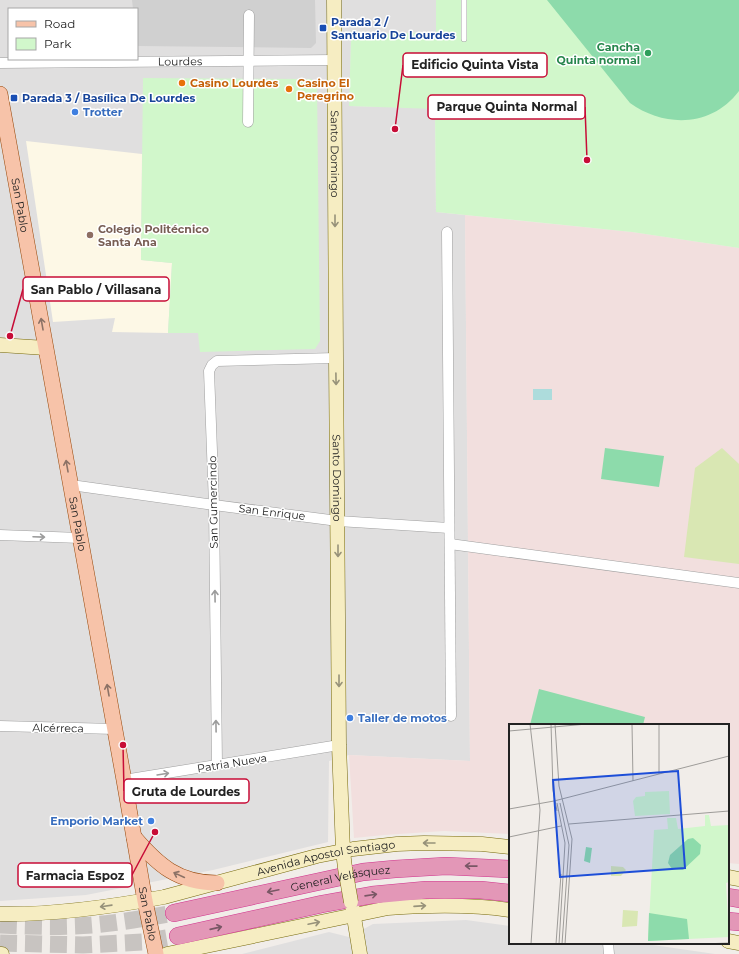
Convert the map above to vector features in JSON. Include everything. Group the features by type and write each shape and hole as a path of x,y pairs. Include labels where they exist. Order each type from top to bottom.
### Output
{"highway":[{"name":"General Velásquez","path":"174,913 363,872 433,866 509,868"},
{"name":"General Velásquez","path":"178,936 322,904 372,895 426,890 467,890 509,893"},
{"path":"729,897 739,898"},
{"path":"729,921 739,922"}],"main road":[{"name":"San Pablo","path":"0,94 5,145 46,348 145,901 156,954"},
{"path":"134,837 151,856 175,874 195,881 217,883"}],"street":[{"name":"Santo Domingo","path":"334,0 336,358 342,851 360,954"},
{"path":"248,122 249,15"},
{"name":"Lourdes","path":"0,63 335,60"},
{"path":"447,232 451,716"},
{"path":"0,345 46,348"},
{"name":"San Gumercindo","path":"217,765 214,505 209,371 212,365 217,361 336,358"},
{"name":"San Enrique","path":"71,485 338,521 449,528"},
{"path":"0,535 80,538"},
{"path":"450,544 739,583"},
{"name":"Alcérreca","path":"0,726 115,729"},
{"name":"Patria Nueva","path":"124,780 340,745"},
{"name":"Avenida Apostol Santiago","path":"0,914 23,914 76,910 145,901 342,851 383,845 424,842 453,842 509,847"},
{"path":"729,877 739,879"},
{"path":"167,954 353,908 388,908 424,905 472,906 509,910"},
{"path":"729,941 739,943"},
{"path":"608,944 609,954"}],"lane":[{"path":"464,0 464,39"}],"shaded area":[{"path":"0,0 436,0 436,32 373,34 373,39 351,40 350,106 435,108 436,212 465,215 470,761 349,755 329,761 328,842 213,870 86,895 0,901"},
{"path":"132,0 315,0 316,43 311,48 138,46 138,8 133,8"},
{"name":"Colegio Politécnico Santa Ana","path":"26,141 142,154 141,260 172,263 168,333 112,332 115,318 53,322"},
{"path":"465,215 632,232 739,248 739,864 729,863 729,724 509,724 509,834 444,831 354,838 349,755 470,761"},
{"path":"466,920 509,926 509,944 646,944 715,954 242,954 329,932 349,937 373,924"}],"green space":[{"path":"436,0 739,0 739,248 632,232 436,212 435,109 349,106 351,40 373,39 373,34 436,32"},
{"path":"547,0 739,0 739,91 728,103 716,112 688,120 673,120 658,117 644,111 630,103"},
{"path":"143,78 311,79 317,85 320,341 315,349 200,352 198,333 168,333 172,263 141,260"},
{"path":"605,448 664,456 659,487 601,479"},
{"path":"722,448 739,464 739,564 684,557 695,468"},
{"path":"539,689 645,717 643,724 530,724"}],"water":[{"path":"533,389 552,389 552,400 533,400"}],"tunnel":[{"path":"0,925 86,925 174,913"},
{"path":"0,943 83,945 143,942 178,936"}],"place":[{"name":"Parada 2 / Santuario De Lourdes","path":"323,28"},
{"name":"Cancha Quinta normal","path":"648,53"},
{"name":"Casino Lourdes","path":"182,83"},
{"name":"Casino El Peregrino","path":"289,89"},
{"name":"Parada 3 / Basílica De Lourdes","path":"14,98"},
{"name":"Trotter","path":"75,112"},
{"name":"Edificio Quinta Vista","path":"395,129"},
{"name":"Parque Quinta Normal","path":"587,160"},
{"name":"Colegio Politécnico Santa Ana","path":"90,235"},
{"name":"San Pablo / Villasana","path":"10,336"},
{"name":"Taller de motos","path":"350,718"},
{"name":"Gruta de Lourdes","path":"123,745"},
{"name":"Emporio Market","path":"151,821"},
{"name":"Farmacia Espoz","path":"155,832"}]}
